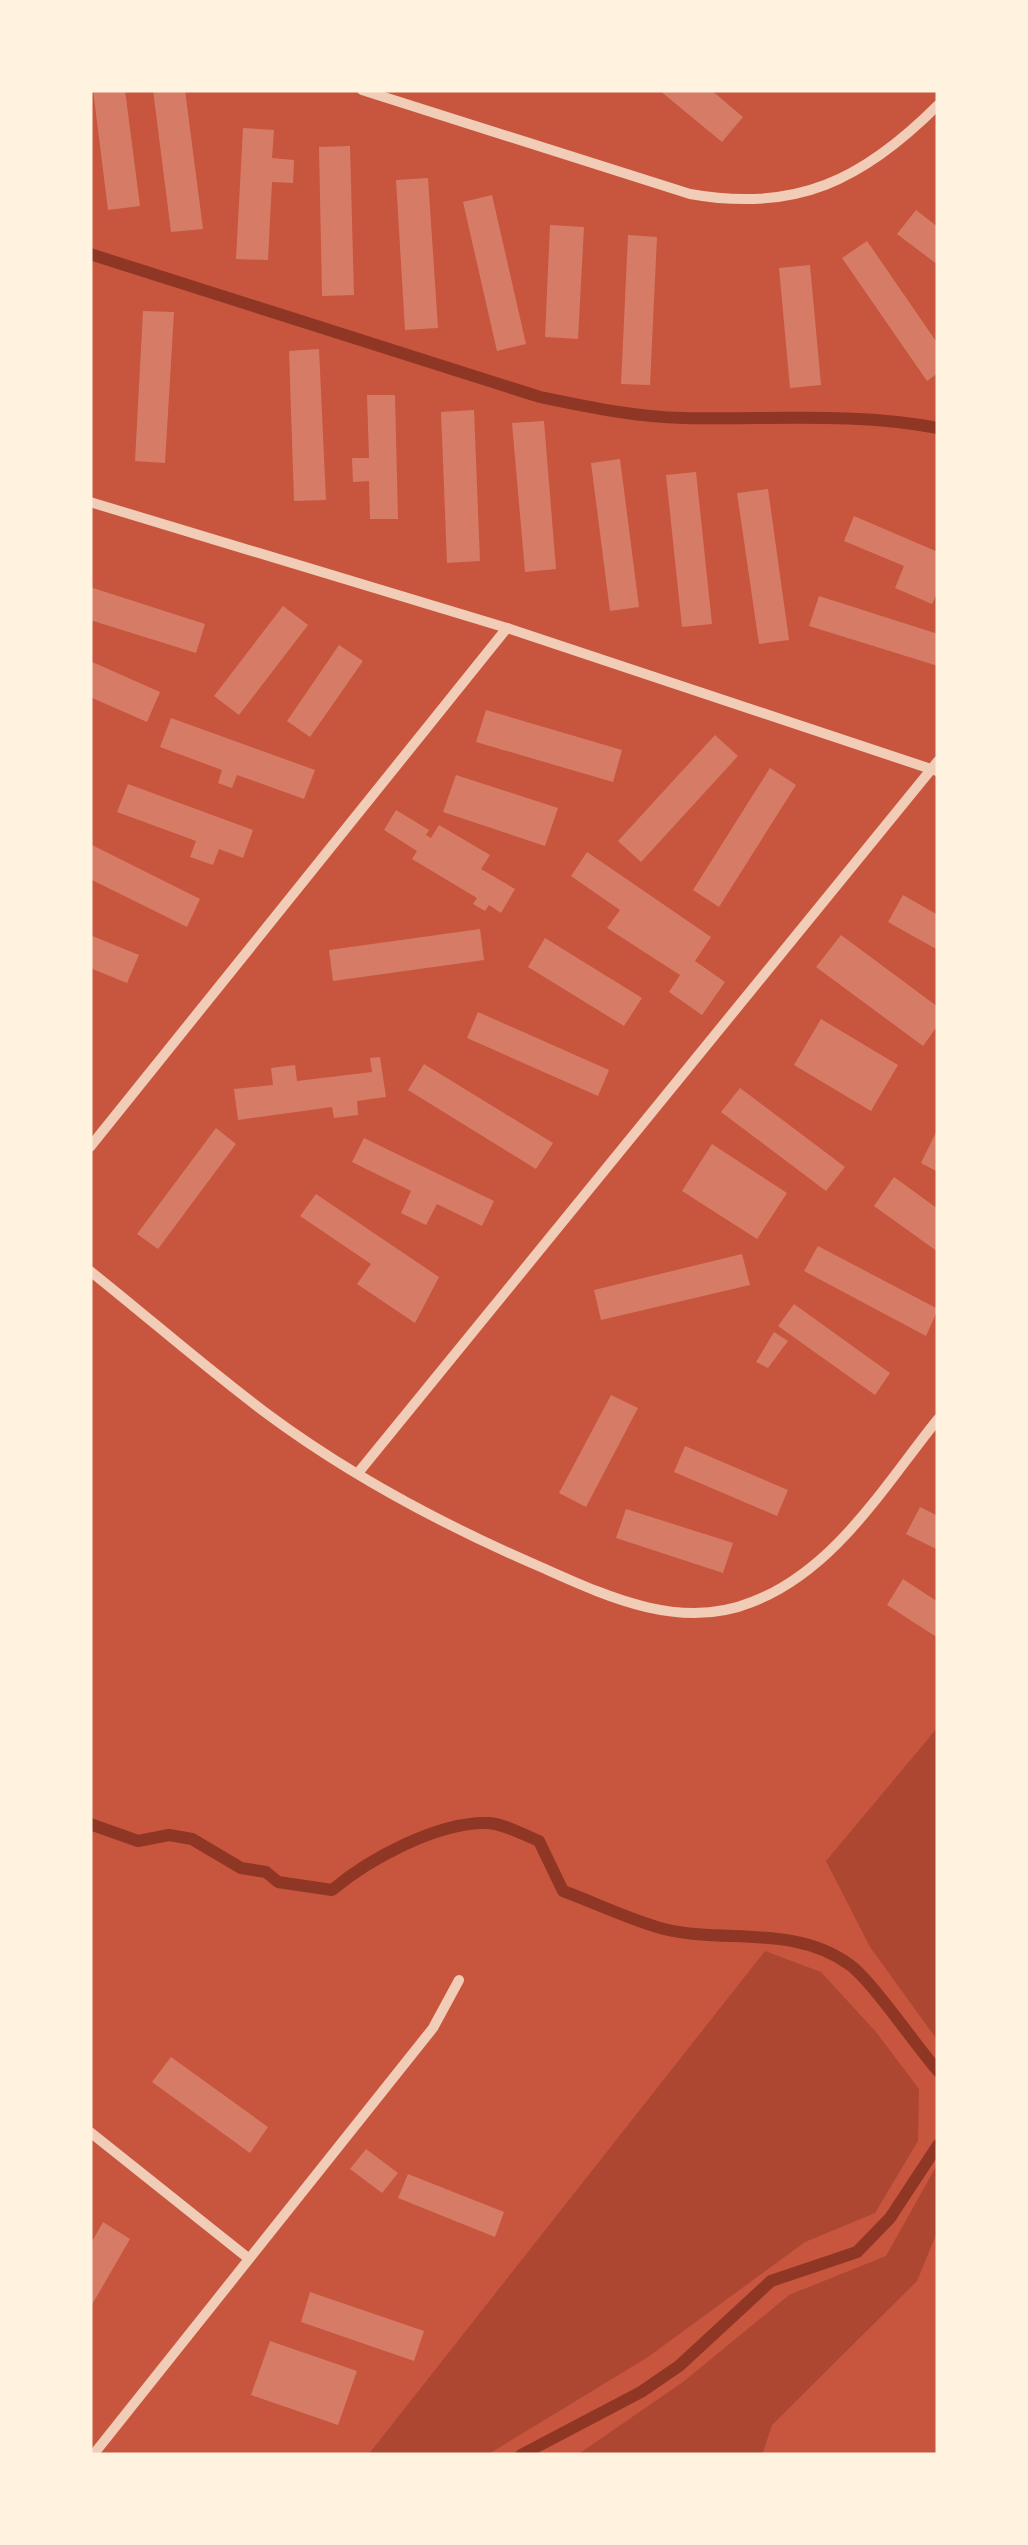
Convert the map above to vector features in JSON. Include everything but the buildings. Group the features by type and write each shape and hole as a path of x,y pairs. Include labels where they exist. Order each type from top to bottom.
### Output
{"street":[{"path":"362,90 690,194 731,202 808,194 841,180 874,160 938,105"},
{"path":"90,502 507,628 936,767 358,1474"},
{"path":"90,1147 507,628"},
{"path":"90,1271 267,1414 358,1474 425,1515 614,1599 713,1614 753,1602 796,1581 838,1544 938,1420"},
{"path":"93,2455 433,2028 459,1980"},
{"path":"90,2132 248,2258"}],"shaded area":[{"path":"938,1727 938,2041 870,1947 826,1861"},
{"path":"765,1951 821,1972 876,2032 919,2089 918,2141 875,2213 805,2242 648,2357 487,2455 368,2455"},
{"path":"938,2163 938,2230 917,2281 772,2425 762,2455 577,2455 683,2382 789,2295 886,2256"}],"waterway":[{"path":"90,254 558,401 666,417 843,418 938,428"},
{"path":"90,1824 138,1841 169,1835 192,1839 241,1868 266,1872 278,1882 332,1890 405,1844 468,1824 500,1825 539,1841 563,1891 626,1916 664,1929 783,1940 829,1952 859,1973 938,2071"},
{"path":"521,2455 641,2392 679,2366 771,2281 857,2252 890,2218 938,2145"}]}
